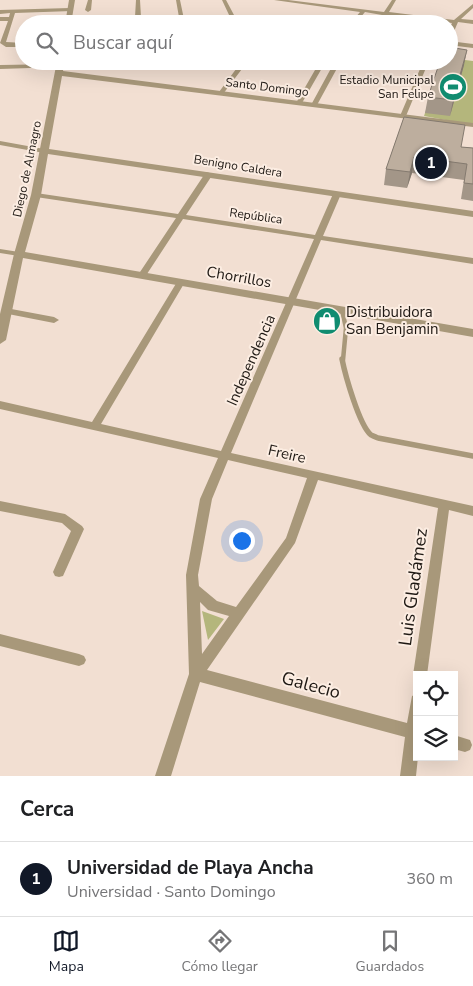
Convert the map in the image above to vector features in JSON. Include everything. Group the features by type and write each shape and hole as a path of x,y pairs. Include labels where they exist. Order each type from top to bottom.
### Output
{"street":[{"path":"69,15 72,0"},
{"path":"88,10 90,0"},
{"path":"138,0 138,15"},
{"path":"178,0 181,15"},
{"path":"224,0 232,15"},
{"path":"276,0 404,15"},
{"path":"386,13 394,0"},
{"path":"458,20 473,5"},
{"path":"0,12 70,10"},
{"path":"360,15 364,10"},
{"path":"12,12 2,36 3,43 15,45"},
{"path":"0,19 10,19"},
{"path":"458,21 473,22"},
{"path":"458,44 473,46"},
{"path":"0,67 15,67"},
{"name":"Diego de Almagro","path":"1,334 19,254 36,195 59,70"},
{"name":"Santo Domingo","path":"84,70 221,93 473,125"},
{"path":"221,93 239,70"},
{"path":"299,103 318,70"},
{"path":"314,105 333,70"},
{"path":"403,116 422,70"},
{"name":"Benigno Caldera","path":"0,143 473,214"},
{"path":"142,275 209,174"},
{"name":"Independencia","path":"196,674 193,562 206,499 338,194"},
{"name":"República","path":"36,195 473,261"},
{"name":"Chorrillos","path":"0,251 473,333"},
{"path":"95,426 180,282"},
{"path":"6,311 54,320"},
{"name":"Freire","path":"0,405 473,511"},
{"path":"162,776 196,674 291,540 314,476"},
{"name":"Luis Gladámez","path":"421,671 444,505"},
{"path":"0,506 65,519 78,528 58,572"},
{"path":"193,589 213,606 239,613"},
{"path":"0,640 79,660"},
{"name":"Galecio","path":"196,674 413,731"},
{"path":"408,776 413,745"}],"lane":[{"path":"342,310 346,328 342,357 345,376 368,432 378,438 473,456"}],"green space":[{"name":"Estadio Municipal San Felipe","path":"458,59 473,61 473,125 424,116 439,70 458,70"},
{"path":"202,611 224,619 208,640"}],"building":[{"path":"458,48 467,50 453,100 428,97 437,70 458,70"},
{"path":"404,117 465,125 461,147 473,148 473,184 464,183 467,164 414,157 410,172 386,169"}],"place":[{"name":"Estadio Municipal San Felipe","path":"453,87"},
{"name":"Universidad de Playa Ancha","path":"431,163"},
{"name":"Distribuidora San Benjamin","path":"327,321"}]}
